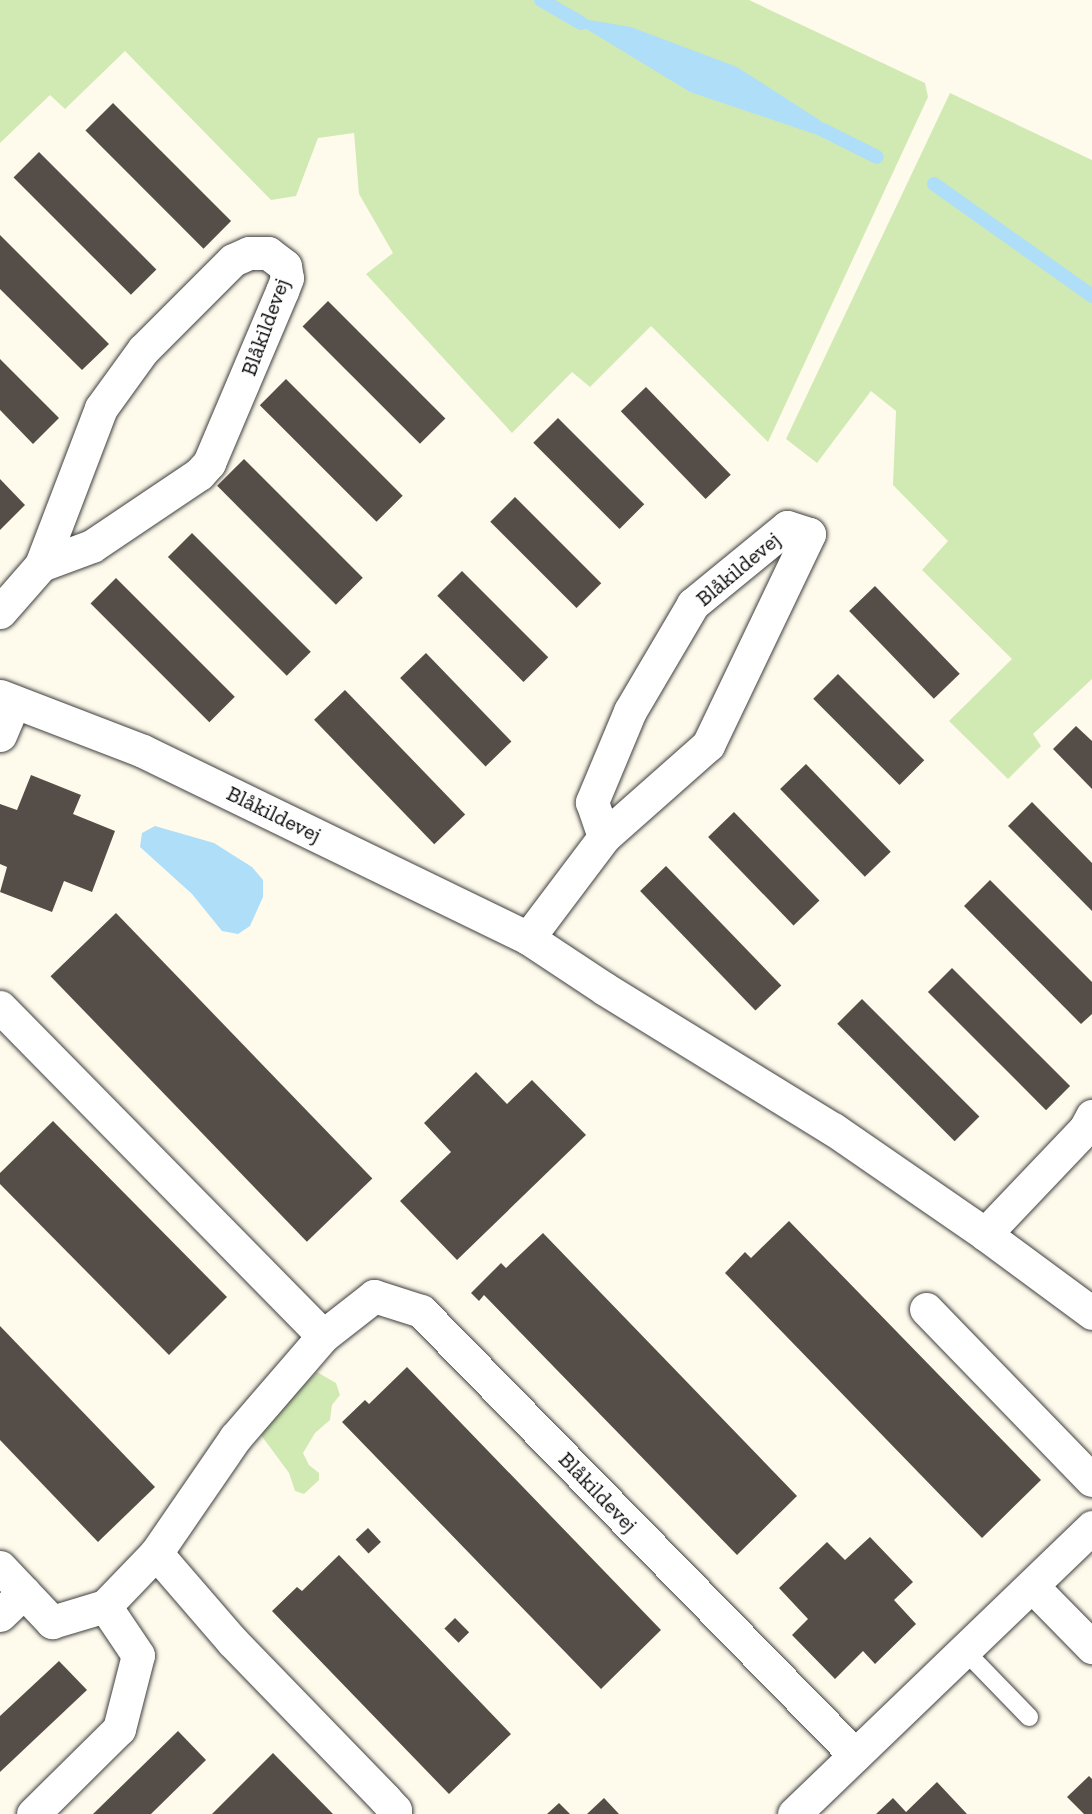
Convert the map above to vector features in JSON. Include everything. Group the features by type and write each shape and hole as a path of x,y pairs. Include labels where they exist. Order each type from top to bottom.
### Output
{"street":[{"name":"Blåkildevej","path":"0,612 41,565 101,408 142,350 233,260 249,253 268,253 285,266 287,278 282,291 209,463 199,474 92,546 41,565"},
{"name":"Blåkildevej","path":"528,938 604,837 708,745 809,534 787,527 693,604 630,711 592,802 604,837"},
{"name":"Blåkildevej","path":"0,735 7,699 143,751 528,938 605,989 833,1129 985,1234 1092,1313"},
{"path":"0,1007 323,1336"},
{"path":"985,1234 1090,1124"},
{"name":"Blåkildevej","path":"0,1567 52,1622 105,1606 156,1553 235,1438 323,1336 374,1296 421,1311 855,1755"},
{"path":"927,1310 1092,1480"},
{"path":"794,1814 1092,1527"},
{"path":"156,1553 232,1641 386,1799 395,1810 395,1814"},
{"path":"1032,1586 1092,1647"},
{"path":"0,1615 24,1592"},
{"path":"33,1814 119,1728 138,1654 105,1606"}],"lane":[{"path":"965,1651 1029,1717"}],"green space":[{"path":"0,0 749,0 925,83 928,97 768,442 651,326 590,387 572,372 512,433 366,274 393,253 359,194 354,133 318,138 296,196 271,200 125,51 65,109 50,95 0,143"},
{"path":"950,93 1092,160 1092,679 1033,734 1041,746 1008,779 949,721 1012,659 922,570 948,541 893,485 896,411 871,391 817,463 786,439"},
{"path":"317,1372 336,1383 340,1395 332,1405 330,1420 315,1433 303,1453 309,1465 319,1473 319,1480 304,1494 295,1491 289,1473 258,1431"}],"water":[{"path":"565,16 631,27 737,67 821,121 838,137 826,138 690,92"},
{"path":"155,826 214,843 252,867 263,880 263,897 250,926 238,934 222,931 192,894 140,847 142,833"}],"building":[{"path":"113,103 231,221 204,249 85,131"},
{"path":"39,152 156,269 131,295 14,177"},
{"path":"0,235 109,344 82,370 0,289"},
{"path":"328,301 445,418 420,444 303,326"},
{"path":"0,359 59,418 33,444 0,410"},
{"path":"286,379 403,496 377,522 260,405"},
{"path":"646,387 731,475 706,499 621,411"},
{"path":"558,418 644,504 620,529 533,443"},
{"path":"244,459 363,578 336,605 217,486"},
{"path":"0,479 25,505 0,530"},
{"path":"515,497 601,583 577,608 490,522"},
{"path":"192,533 311,652 287,676 168,557"},
{"path":"462,571 548,657 524,682 437,596"},
{"path":"116,578 235,697 209,722 91,603"},
{"path":"875,586 960,674 934,699 849,611"},
{"path":"426,653 511,741 486,766 400,678"},
{"path":"838,674 924,760 900,785 813,699"},
{"path":"345,690 465,814 434,844 314,720"},
{"path":"1076,726 1092,741 1092,789 1053,749"},
{"path":"806,764 891,852 865,877 780,789"},
{"path":"31,775 81,795 73,814 115,831 92,892 64,881 52,912 0,892 7,867 0,864 0,804 17,810"},
{"path":"1032,802 1092,863 1092,911 1008,826"},
{"path":"734,812 819,900 794,925 708,837"},
{"path":"666,866 781,985 755,1010 640,891"},
{"path":"990,880 1092,982 1092,1014 1081,1024 964,906"},
{"path":"116,913 372,1178 307,1242 51,976"},
{"path":"952,968 1070,1086 1046,1110 928,992"},
{"path":"862,999 979,1116 955,1141 837,1024"},
{"path":"476,1072 507,1104 532,1080 586,1135 457,1260 400,1201 451,1152 424,1123"},
{"path":"53,1121 227,1297 169,1355 0,1184 0,1173"},
{"path":"789,1221 1041,1480 982,1538 725,1273 745,1252 751,1258"},
{"path":"543,1233 797,1496 737,1555 484,1295 479,1301 471,1293 501,1263 506,1268"},
{"path":"0,1326 155,1487 98,1542 0,1440"},
{"path":"407,1367 661,1630 601,1689 342,1422 365,1400 369,1404"},
{"path":"368,1528 381,1542 369,1553 356,1540"},
{"path":"870,1537 913,1582 894,1600 916,1624 875,1664 863,1651 835,1679 792,1635 808,1619 779,1588 827,1542 845,1560"},
{"path":"339,1555 511,1734 449,1794 272,1611 297,1587 302,1591"},
{"path":"455,1618 469,1632 459,1643 444,1629"},
{"path":"59,1661 87,1690 0,1772 0,1716"},
{"path":"178,1731 206,1760 151,1814 93,1814"},
{"path":"273,1753 333,1814 212,1814"},
{"path":"1089,1776 1092,1779 1092,1814 1084,1814 1067,1797"},
{"path":"937,1782 967,1814 876,1814 893,1798 906,1812"},
{"path":"604,1798 619,1814 587,1814"},
{"path":"559,1803 570,1814 547,1814"}],"waterway":[{"path":"541,0 581,23"},
{"path":"823,130 877,157"},
{"path":"934,184 1092,296"}]}
